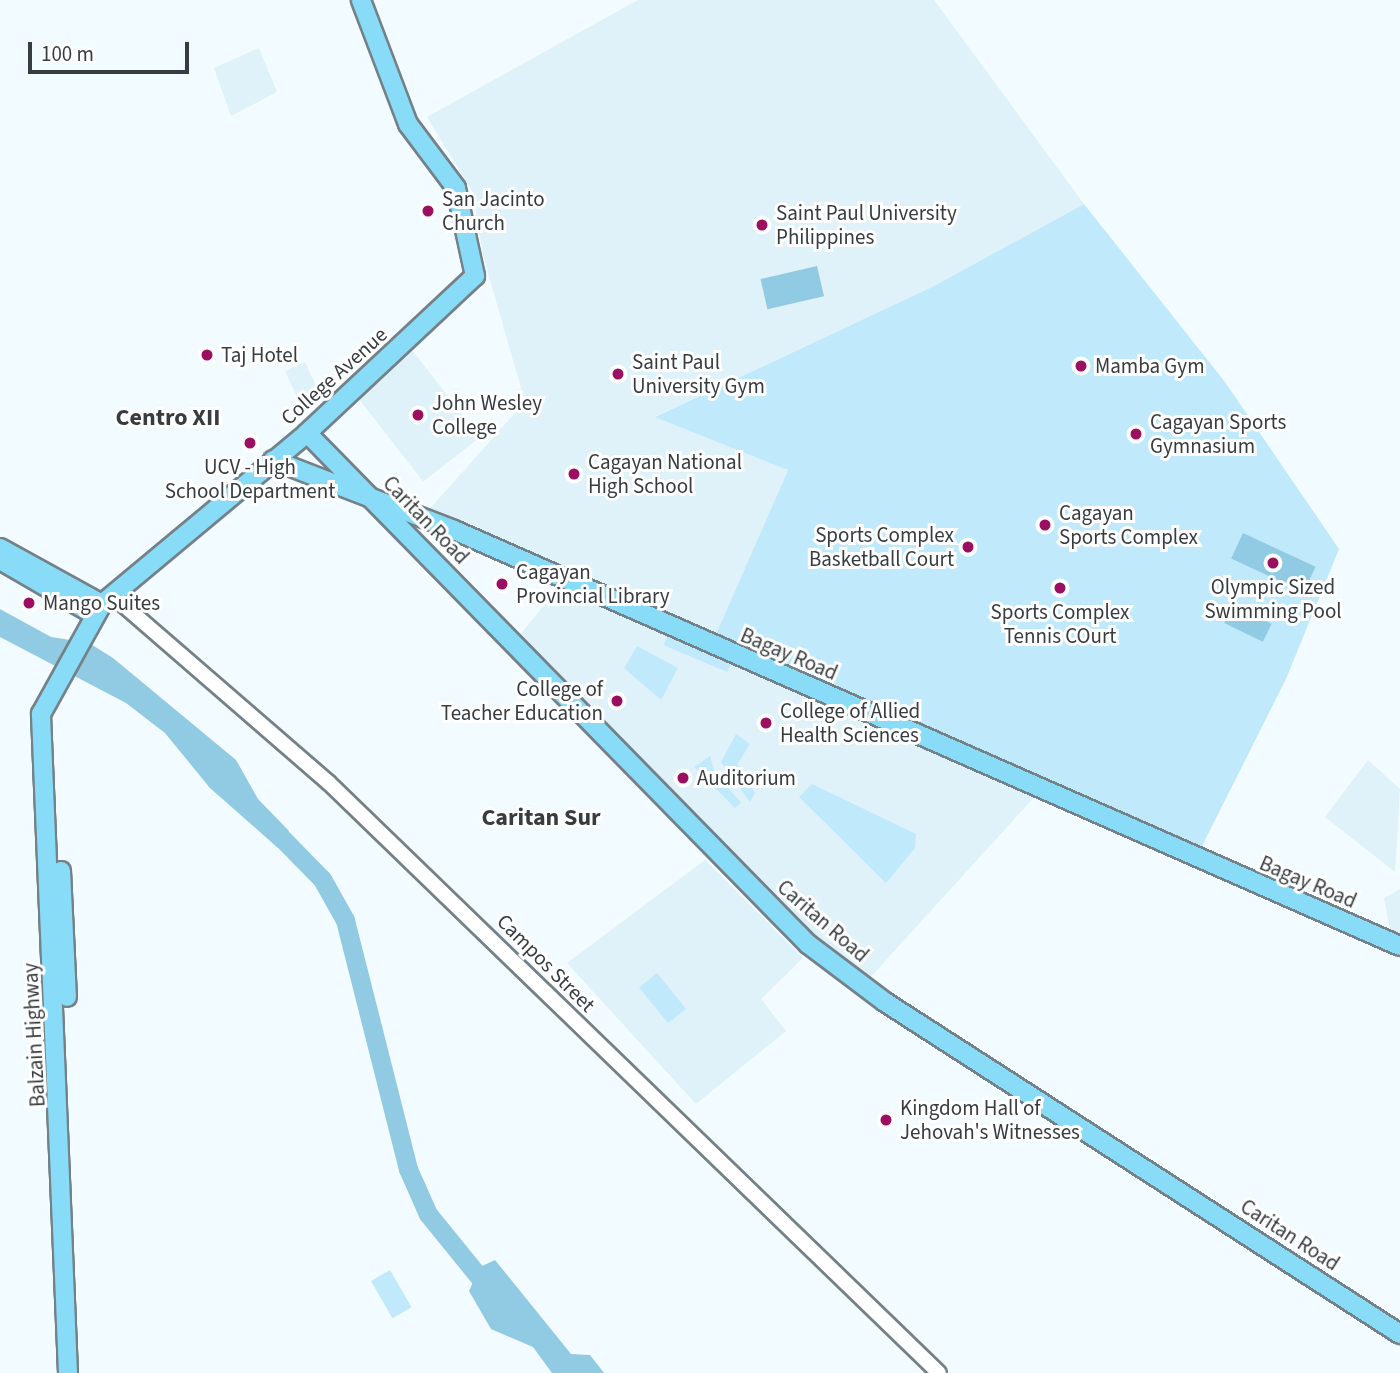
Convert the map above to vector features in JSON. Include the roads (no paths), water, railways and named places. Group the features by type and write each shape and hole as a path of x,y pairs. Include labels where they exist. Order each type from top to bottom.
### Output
{"main road":[{"name":"College Avenue","path":"98,611 307,432 475,276 456,188 417,139 361,0"},
{"name":"Caritan Road","path":"307,432 808,944 886,1002 1400,1334"},
{"name":"Bagay Road","path":"273,460 376,501 1400,947"},
{"path":"0,548 98,611"},
{"path":"0,561 98,611"},
{"name":"Balzain Highway","path":"78,1373 72,1347 41,714 98,611"},
{"path":"54,1373 72,1347"},
{"name":"Balzain Highway","path":"68,1373 72,1347"}],"street":[{"name":"Campos Street","path":"98,611 328,782 939,1373"}],"waterway":[{"path":"266,822 322,879 345,920 408,1169 428,1214 493,1294"}],"place":[{"name":"San Jacinto Church","path":"428,211"},
{"name":"Saint Paul University Philippines","path":"762,225"},
{"name":"Taj Hotel","path":"207,355"},
{"name":"Mamba Gym","path":"1081,366"},
{"name":"Saint Paul University Gym","path":"618,374"},
{"name":"John Wesley College","path":"418,415"},
{"name":"Cagayan Sports Gymnasium","path":"1136,434"},
{"name":"UCV - High School Department","path":"250,443"},
{"name":"Cagayan National High School","path":"574,474"},
{"name":"Cagayan Sports Complex","path":"1045,525"},
{"name":"Sports Complex Basketball Court","path":"968,547"},
{"name":"Olympic Sized Swimming Pool","path":"1273,563"},
{"name":"Cagayan Provincial Library","path":"502,584"},
{"name":"Sports Complex Tennis COurt","path":"1060,588"},
{"name":"Mango Suites","path":"29,603"},
{"name":"College of Teacher Education","path":"617,701"},
{"name":"College of Allied Health Sciences","path":"766,723"},
{"name":"Auditorium","path":"683,778"},
{"name":"Kingdom Hall of Jehovah's Witnesses","path":"886,1120"}],"district":[{"name":"Centro XII","path":"168,418"},
{"name":"Caritan Sur","path":"541,818"}]}
